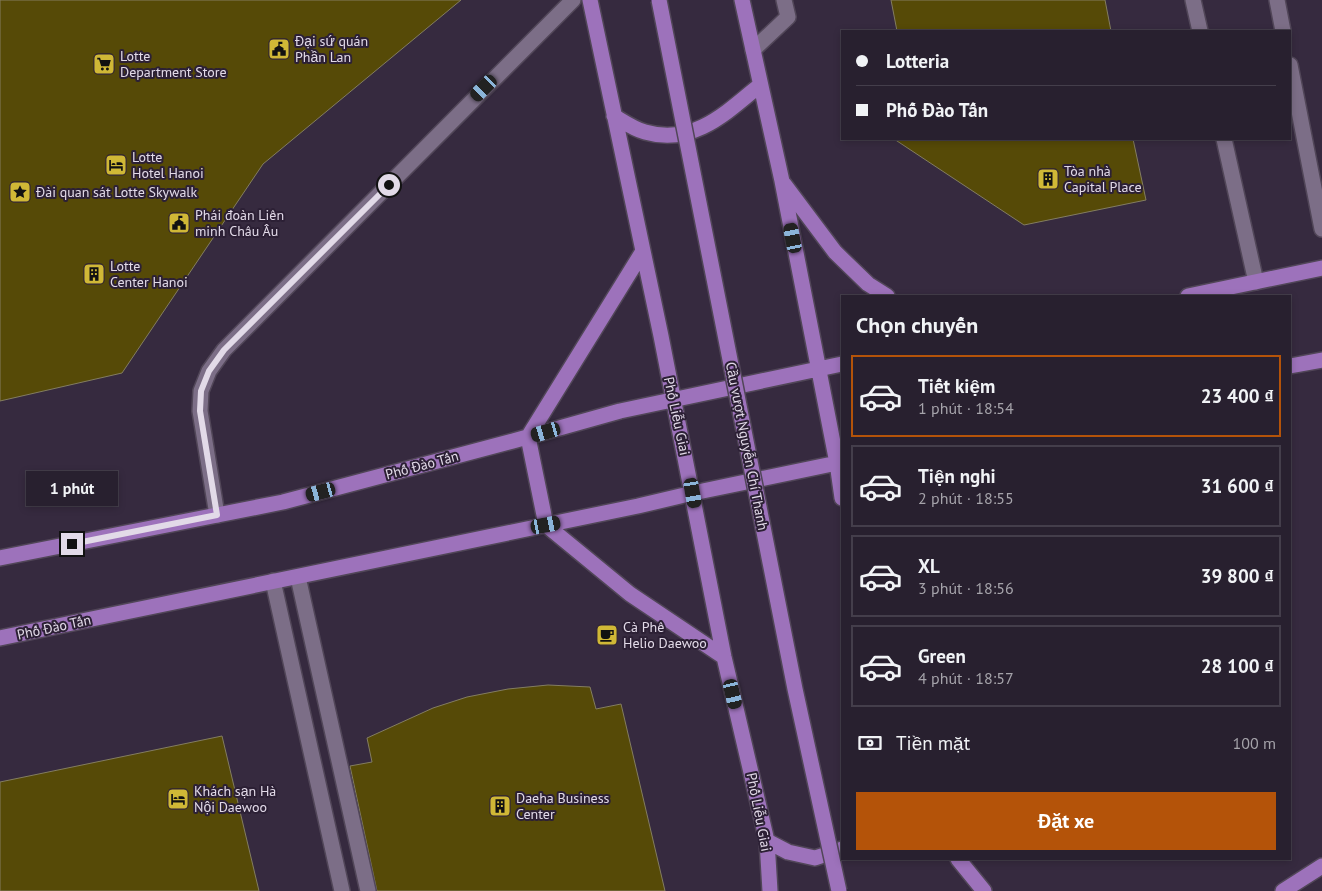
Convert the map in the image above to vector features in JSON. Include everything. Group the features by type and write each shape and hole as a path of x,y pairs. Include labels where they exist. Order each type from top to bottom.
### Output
{"main road":[{"name":"Phố Liễu Giai","path":"590,0 674,398 724,657 766,841 770,891"},
{"name":"Cầu vượt Nguyễn Chí Thanh","path":"659,0 795,689 839,891"},
{"path":"742,0 782,181 818,369 840,462 841,480"},
{"path":"614,116 645,132 671,136 681,135 693,132 712,122 760,85"},
{"path":"782,181 835,252 868,284 884,295"},
{"path":"643,251 528,437 546,525 630,594 724,657"},
{"path":"1193,295 1322,268"},
{"path":"1291,366 1322,360"},
{"name":"Phố Đào Tấn","path":"0,558 283,502 620,411 674,398 841,364"},
{"name":"Phố Đào Tấn","path":"0,638 638,506 840,462"},
{"path":"766,841 788,852 815,858 841,849"},
{"path":"959,860 984,891"},
{"path":"1283,891 1322,866"}],"lane":[{"path":"217,515 200,411 201,391 209,371 231,343 573,0"},
{"path":"753,50 788,17 784,0"},
{"path":"1193,0 1200,30"},
{"path":"1277,0 1283,30"},
{"path":"1291,69 1317,178 1322,229"},
{"path":"1224,140 1256,282"},
{"path":"298,576 368,891"},
{"path":"273,581 342,891"}],"building":[{"name":"Lotte Center Hanoi","path":"0,0 461,0 263,164 122,373 0,401"},
{"path":"891,0 1105,0 1111,30 897,30"},
{"name":"Tòa nhà Capital Place","path":"896,140 1133,140 1146,200 1024,225"},
{"name":"Daeha Business Center","path":"548,685 590,687 596,709 621,704 665,891 377,891 350,766 372,762 367,738 433,708 467,697 508,689"},
{"path":"222,736 259,891 0,891 0,782"}],"place":[{"name":"Đại sứ quán Phần Lan","path":"279,49"},
{"name":"Lotte Department Store","path":"104,64"},
{"name":"Lotte Hotel Hanoi","path":"116,165"},
{"name":"Tòa nhà Capital Place","path":"1048,179"},
{"name":"Đài quan sát Lotte Skywalk","path":"20,192"},
{"name":"Phái đoàn Liên minh Châu Âu","path":"179,223"},
{"name":"Lotte Center Hanoi","path":"94,274"},
{"name":"Cà Phê Helio Daewoo","path":"607,635"},
{"name":"Khách sạn Hà Nội Daewoo","path":"178,799"},
{"name":"Daeha Business Center","path":"500,806"}],"route":[{"path":"72,544 217,515 200,411 201,391 209,371 224,350 389,185"}]}
